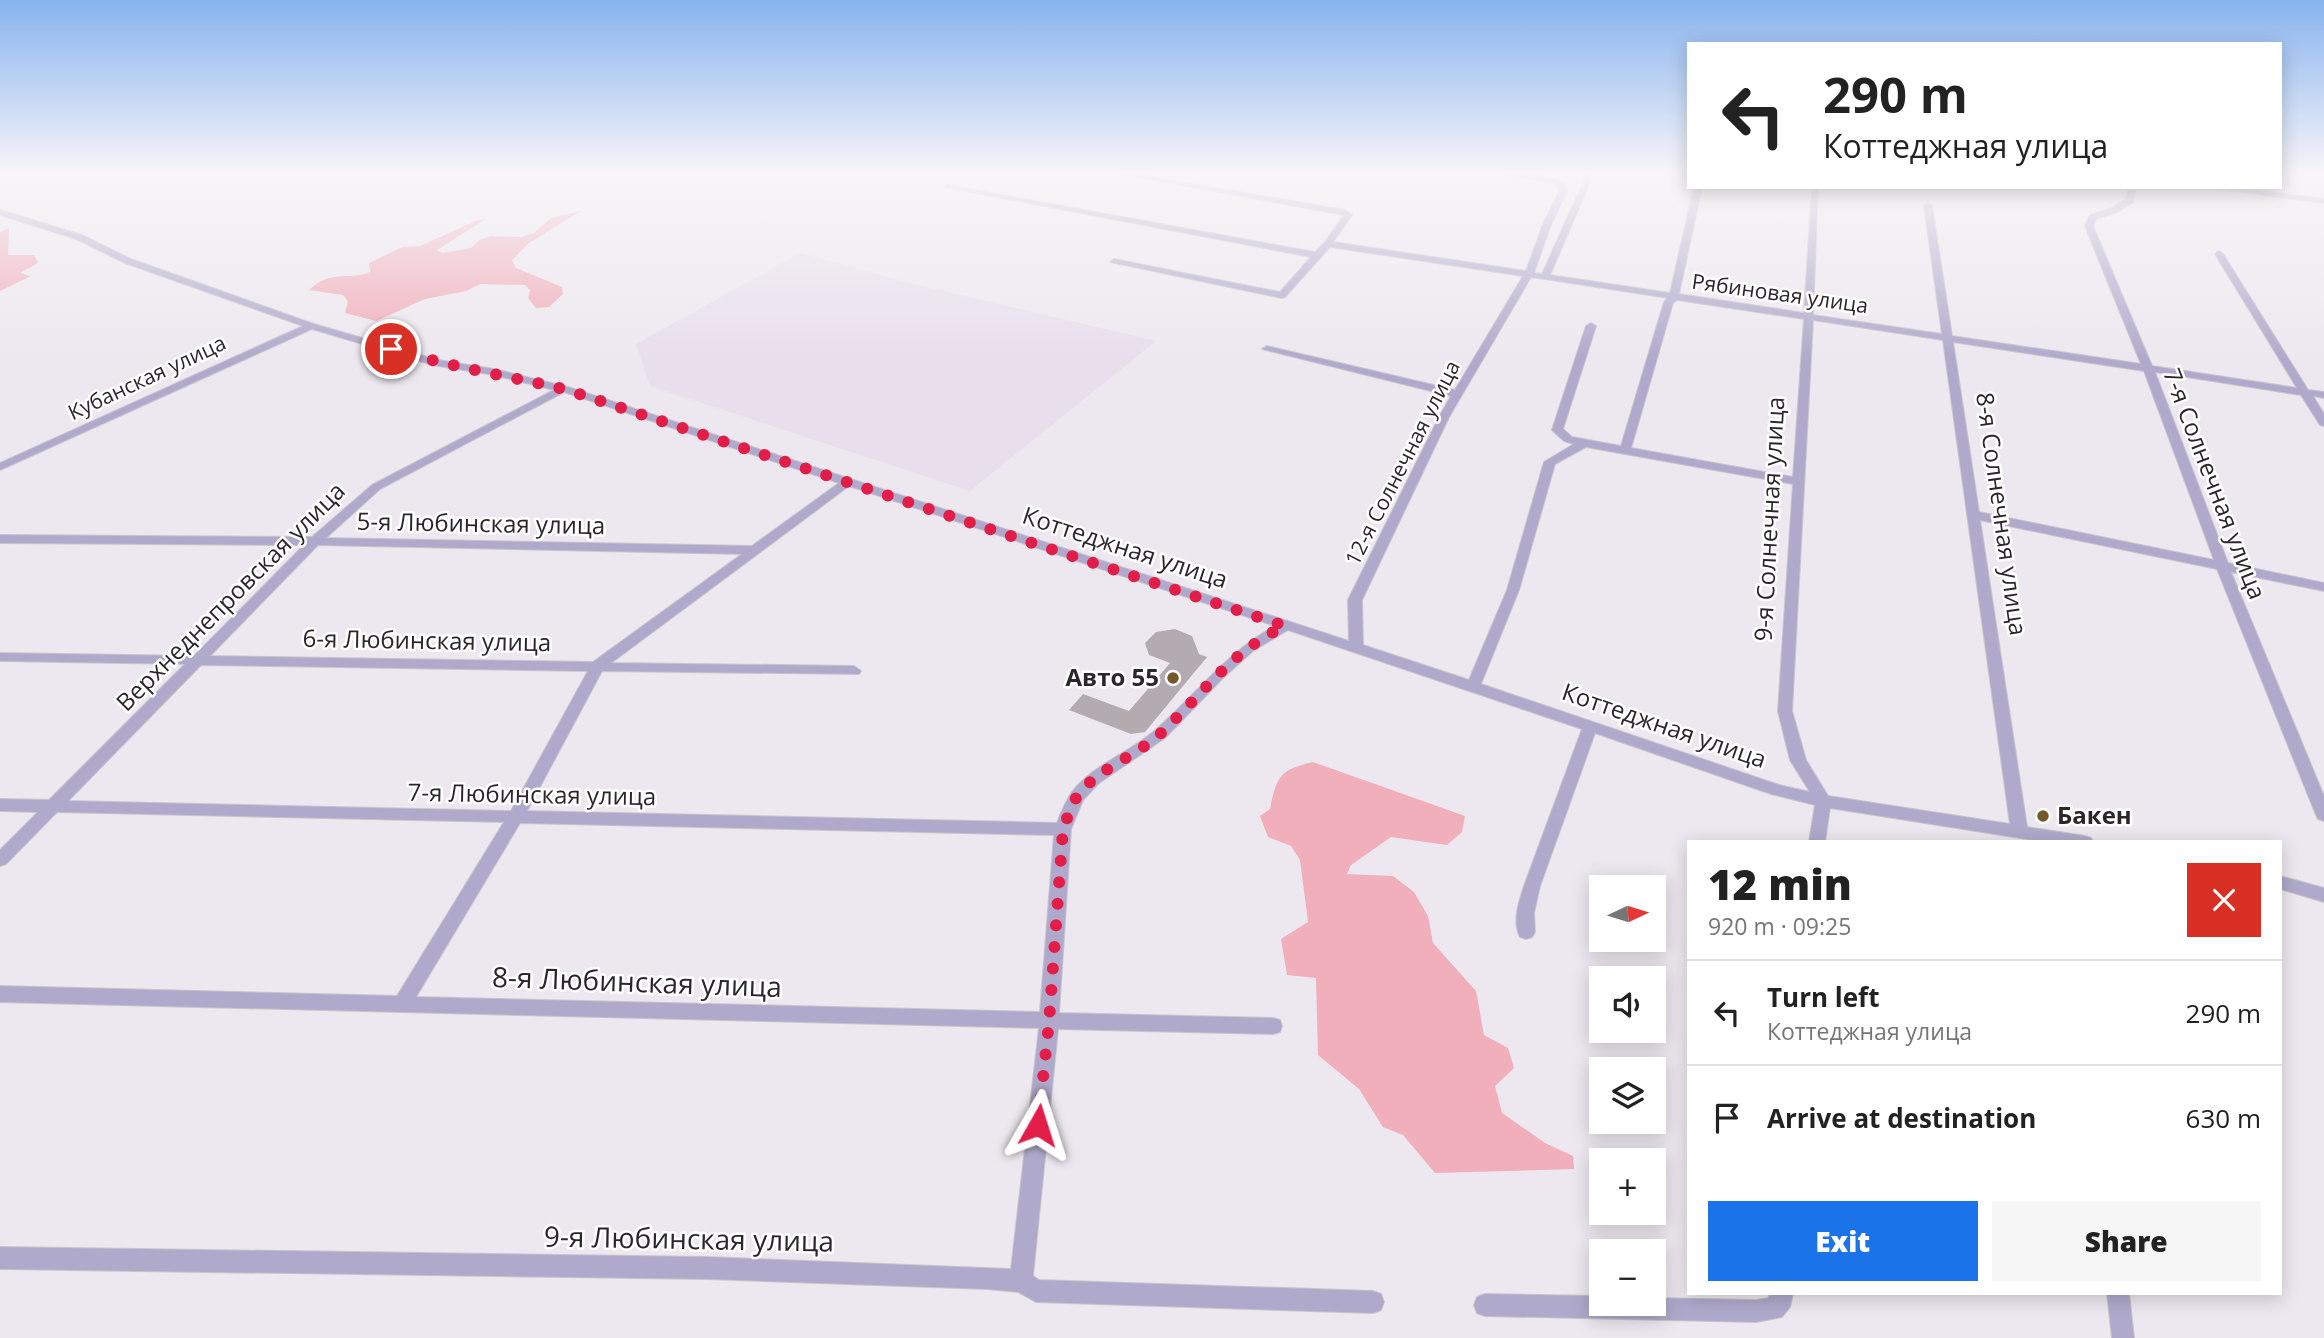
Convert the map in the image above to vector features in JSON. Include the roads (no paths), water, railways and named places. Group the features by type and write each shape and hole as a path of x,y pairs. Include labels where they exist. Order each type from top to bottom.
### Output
{"street":[{"name":"Коттеджная улица","path":"74,235 128,261 311,326 437,363 494,372 563,389 1473,686 1726,774 1823,802 2020,830 2043,838 2064,840"},
{"path":"1211,235 1317,255"},
{"path":"1114,262 1282,296 1334,235"},
{"name":"12-я Солнечная улица","path":"1356,649 1355,600 1457,394 1529,274 1543,235"},
{"path":"1545,276 1563,235"},
{"path":"1625,451 1669,302 1674,296 1687,235"},
{"name":"9-я Солнечная улица","path":"1813,235 1785,711 1798,760 1823,802"},
{"name":"8-я Солнечная улица","path":"1933,235 2020,830"},
{"name":"7-я Солнечная улица","path":"2093,235 2148,368 2223,568 2324,815"},
{"name":"Рябиновая улица","path":"1328,244 1808,314 2324,395"},
{"path":"2219,254 2324,423"},
{"name":"Кубанская улица","path":"0,467 311,326"},
{"path":"1591,326 1557,430 1568,439 1798,481"},
{"path":"1267,349 1457,394"},
{"name":"Верхнеднепровская улица","path":"0,860 315,541 376,487 563,389"},
{"path":"1473,686 1513,590 1550,462 1584,443"},
{"path":"402,1004 514,818 598,665 846,483"},
{"path":"1975,515 2324,587"},
{"name":"5-я Любинская улица","path":"0,539 315,541 752,550"},
{"path":"1021,1281 1049,1022 1063,829 1072,804 1083,788 1160,734 1216,674 1259,638 1285,626"},
{"name":"6-я Любинская улица","path":"0,657 854,671"},
{"path":"1526,932 1525,913 1532,886 1590,727"},
{"path":"1816,840 1823,802"},
{"name":"7-я Любинская улица","path":"0,805 1063,829"},
{"path":"2282,884 2324,895"},
{"name":"8-я Любинская улица","path":"0,994 1273,1026"},
{"name":"9-я Любинская улица","path":"0,1258 693,1268 1021,1281 1036,1291 1373,1302"},
{"path":"2118,1295 2123,1338"},
{"path":"1486,1304 1756,1311 1774,1309 1782,1296"}],"place":[{"name":"Авто 55","path":"1173,678"},
{"name":"Бакен","path":"2043,816"}]}
